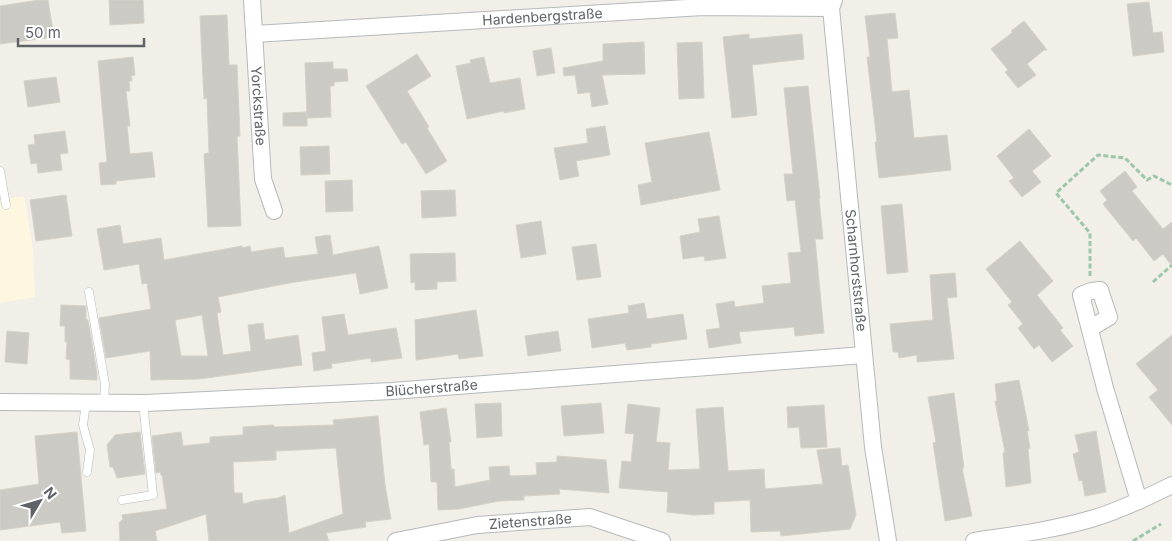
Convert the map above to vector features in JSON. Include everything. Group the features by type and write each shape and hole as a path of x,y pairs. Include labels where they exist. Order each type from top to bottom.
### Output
{"street":[{"name":"Yorckstraße","path":"252,0 263,179 274,211"},
{"name":"Hardenbergstraße","path":"254,34 704,7 833,4"},
{"name":"Scharnhorststraße","path":"833,4 873,448 888,541"},
{"path":"1091,291 1081,295 1091,328 1104,388 1140,501"},
{"name":"Blücherstraße","path":"0,402 143,403 392,391 864,355"},
{"path":"974,541 1055,528 1092,519 1140,501 1172,485"},
{"name":"Zietenstraße","path":"396,541 477,525 590,517 662,541"}],"lane":[{"path":"0,171 6,205"},
{"path":"89,292 105,384 104,403"},
{"path":"86,403 84,425 90,450 87,472"},
{"path":"122,500 154,495 143,403"}],"path":[{"path":"1091,291 1088,263 1090,233 1056,193 1098,155 1125,158 1147,180 1154,176 1172,185"},
{"path":"1153,282 1172,265"},
{"path":"1133,541 1161,524"}],"shaded area":[{"path":"0,170 5,199 24,196 33,249 35,297 0,303"}],"building":[{"path":"48,0 54,37 0,44 0,6"},
{"path":"109,0 143,0 144,23 110,25"},
{"path":"1149,2 1153,33 1162,32 1164,52 1133,56 1127,4"},
{"path":"895,13 898,38 887,39 892,92 909,90 914,138 947,135 951,170 879,178 875,142 877,142 867,57 870,57 865,16"},
{"path":"227,15 229,65 237,65 240,136 237,136 241,226 208,227 204,154 209,153 207,98 204,99 200,16"},
{"path":"1024,21 1047,50 1044,50 1027,64 1036,75 1018,88 1005,72 1008,70 991,49"},
{"path":"749,34 749,39 802,34 804,59 752,65 757,115 732,118 723,37"},
{"path":"644,42 645,74 602,75 608,104 592,107 590,92 578,94 575,75 564,76 563,68 603,61 603,44"},
{"path":"702,42 704,98 679,99 677,43"},
{"path":"551,48 555,73 537,76 533,51"},
{"path":"417,54 431,76 407,91 447,161 426,174 406,142 402,144 366,86"},
{"path":"133,57 135,75 131,76 132,81 129,81 130,91 126,91 130,126 127,126 130,154 152,152 155,177 116,181 116,184 101,185 99,163 107,162 98,61"},
{"path":"484,57 490,83 520,78 525,109 504,113 504,111 467,119 456,66 471,63 470,60"},
{"path":"333,62 333,69 347,69 348,81 334,82 334,86 330,86 331,117 307,118 307,126 283,126 283,113 307,112 305,63"},
{"path":"56,77 60,102 28,107 24,81"},
{"path":"808,86 823,239 815,239 824,333 795,336 794,327 739,332 741,343 709,348 706,330 720,328 716,304 734,301 735,307 764,303 762,286 791,283 788,253 801,252 795,200 787,201 784,174 793,174 784,88"},
{"path":"605,126 610,155 576,161 579,176 560,180 554,148 588,143 586,129"},
{"path":"1029,129 1051,156 1032,171 1041,182 1022,197 1009,181 1014,178 997,156"},
{"path":"65,131 68,153 60,154 62,170 38,173 37,163 31,164 28,145 35,144 34,135"},
{"path":"709,132 720,190 641,205 638,185 652,182 645,143"},
{"path":"329,146 330,174 301,175 300,147"},
{"path":"1125,171 1137,187 1132,191 1163,229 1172,222 1172,266 1163,254 1154,261 1136,238 1133,241 1103,204 1107,200 1100,191"},
{"path":"352,180 353,211 326,212 325,181"},
{"path":"455,190 456,216 422,218 421,191"},
{"path":"66,195 72,236 36,241 30,200"},
{"path":"902,204 908,272 887,274 881,206"},
{"path":"719,216 726,258 705,261 704,256 683,259 680,236 700,232 698,219"},
{"path":"541,221 546,254 521,258 516,225"},
{"path":"120,225 123,244 161,238 164,260 242,246 242,248 250,246 251,252 283,247 285,258 318,254 315,237 330,235 333,255 379,246 388,288 360,294 356,273 289,283 218,297 221,312 217,313 223,355 251,351 248,325 263,323 265,340 298,335 302,365 199,379 151,380 150,351 106,358 99,318 151,309 147,283 142,284 139,264 104,270 97,229","holes":["202,315 208,356 181,356 175,320"]},
{"path":"1020,241 1053,281 1037,295 1063,328 1060,330 1073,346 1052,362 1039,345 1034,349 1018,328 1023,324 1008,305 1012,302 986,269"},
{"path":"596,244 601,277 577,280 572,247"},
{"path":"455,253 456,281 437,282 437,289 415,290 415,282 411,283 410,254"},
{"path":"955,273 957,297 947,298 954,359 917,362 917,355 899,358 898,352 893,352 890,324 933,320 930,275"},
{"path":"644,303 647,319 683,314 687,339 651,344 651,347 627,350 625,343 592,348 588,319 629,313 628,306"},
{"path":"61,305 86,306 86,320 88,320 97,380 70,379 70,360 66,359 67,342 65,342 65,326 60,326"},
{"path":"476,310 483,356 459,359 458,354 416,360 415,320"},
{"path":"344,314 348,335 396,328 402,358 371,362 371,358 331,364 332,368 314,371 312,353 326,351 322,317"},
{"path":"7,331 29,333 27,364 5,362"},
{"path":"558,331 561,351 528,356 525,336"},
{"path":"1172,335 1172,425 1149,397 1158,390 1136,364"},
{"path":"1019,380 1029,431 1027,431 1030,448 1028,449 1031,483 1006,487 1003,453 1005,452 995,401 997,401 995,384"},
{"path":"954,393 964,468 962,468 972,516 945,521 933,443 936,442 928,397"},
{"path":"501,403 502,436 477,438 475,404"},
{"path":"601,403 604,433 564,436 561,406"},
{"path":"628,404 660,408 656,442 670,443 668,470 700,469 696,409 723,407 728,471 764,469 765,489 823,484 817,450 840,448 842,466 848,465 856,515 850,529 781,536 780,531 751,532 750,500 714,502 714,514 693,515 667,512 668,492 619,488 622,461 631,462 634,434 625,433"},
{"path":"824,405 827,447 801,448 799,427 788,428 787,407"},
{"path":"446,408 451,442 449,442 451,469 454,469 455,487 490,480 489,467 509,466 510,476 537,475 536,463 557,462 557,456 606,460 609,493 559,489 560,494 524,496 524,500 499,501 459,509 438,510 437,482 431,482 429,444 424,445 420,412"},
{"path":"378,416 385,485 391,519 365,522 366,527 326,533 329,541 209,541 206,514 155,531 157,541 120,541 119,523 123,519 122,515 167,509 162,475 160,472 156,473 152,436 181,432 183,446 210,443 210,437 243,435 243,427 334,425 333,420","holes":["336,448 343,514 289,533 285,495 243,504 242,493 234,493 233,462 276,460 276,451"]},
{"path":"1096,431 1106,492 1085,496 1082,480 1079,481 1073,454 1079,452 1075,435"},
{"path":"77,432 86,531 62,533 60,522 0,530 0,490 39,484 35,436"},
{"path":"140,432 145,474 117,478 113,467 110,467 107,445 115,435"}]}
